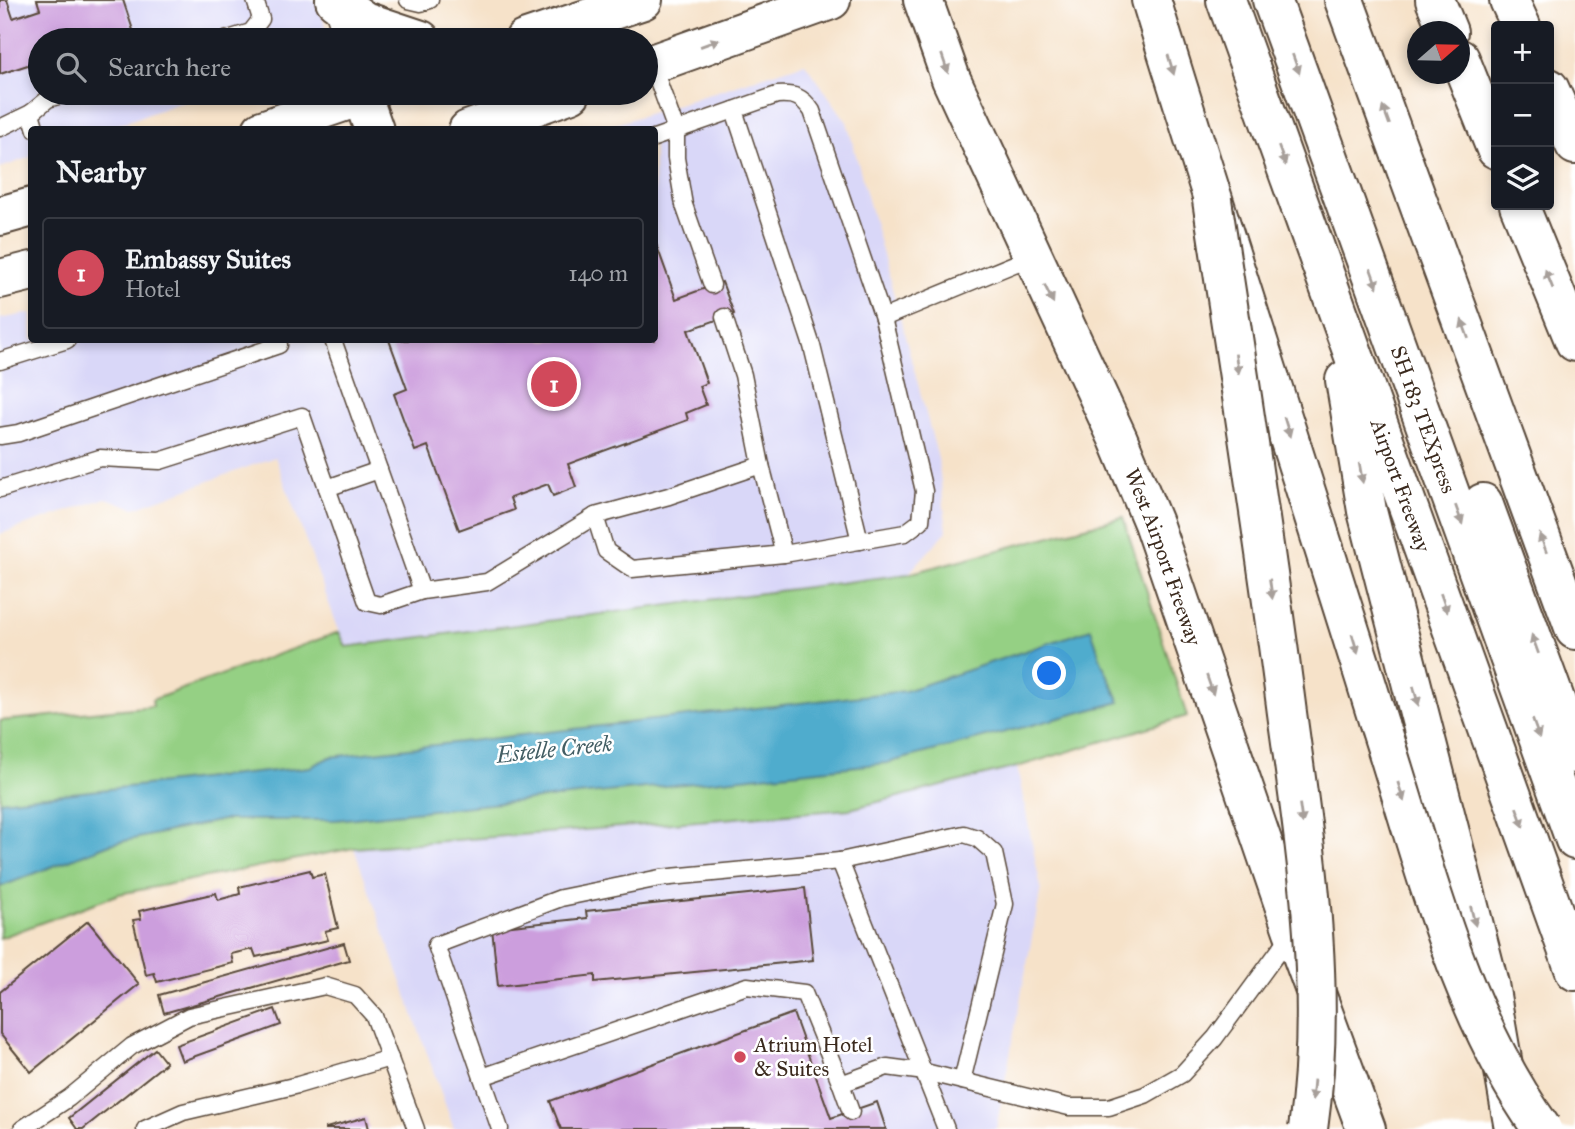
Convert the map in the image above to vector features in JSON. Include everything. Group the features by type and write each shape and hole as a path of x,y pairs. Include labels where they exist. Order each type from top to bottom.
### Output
{"main road":[{"path":"335,0 363,21 384,28"},
{"path":"560,28 643,0"},
{"path":"658,62 831,0"},
{"name":"West Airport Freeway","path":"923,0 951,79 1031,257 1118,439 1153,523 1293,932 1366,1129"},
{"path":"1152,0 1212,200 1249,307 1437,906 1466,984 1498,1056 1542,1129"},
{"name":"Airport Freeway","path":"1226,0 1575,971"},
{"name":"SH 183 TEXpress","path":"1272,0 1575,840"},
{"name":"SH 183 TEXpress","path":"1299,0 1575,754"},
{"path":"1344,0 1575,630"},
{"path":"1435,0 1444,21"},
{"path":"1470,84 1495,147"},
{"path":"1554,99 1575,145"},
{"path":"278,126 359,105"},
{"path":"479,126 538,105"},
{"path":"1212,200 1262,524 1312,901 1318,1008 1308,1129"},
{"path":"0,216 28,208"},
{"path":"1521,210 1575,342"},
{"path":"0,279 28,272"},
{"path":"1329,285 1367,512 1489,984 1514,1129"}],"lane":[{"path":"254,28 261,19 255,0"},
{"path":"330,0 339,28"},
{"path":"408,0 421,3 430,0"},
{"path":"658,87 676,130 676,158 684,205 712,285"},
{"path":"595,516 606,551 632,569 784,554 905,533 921,521 925,508 924,491 883,318 812,111 804,100 792,94 777,95 658,137"},
{"path":"0,128 31,113 41,105"},
{"path":"734,110 812,346 860,541"},
{"path":"31,113 35,126"},
{"path":"883,318 1031,257"},
{"path":"724,317 743,375 761,465 784,554"},
{"path":"0,361 57,343"},
{"path":"0,436 19,433 279,345 278,343"},
{"path":"334,343 422,591"},
{"path":"0,489 100,458 160,461 302,416 367,602 381,605 422,591 487,582 595,516 669,496 761,465"},
{"path":"327,488 379,470"},
{"path":"500,1129 436,945 574,895 660,878 840,861 964,834 977,838 995,853 1004,904 962,1081"},
{"path":"840,861 946,1129"},
{"path":"841,1084 887,1067 925,1072 1069,1107 1109,1107 1145,1096 1182,1074 1216,1038 1293,932"},
{"path":"22,1129 69,1098 132,1046 188,1017 325,986 355,995 374,1016 416,1129"},
{"path":"482,1077 747,986 804,993 851,1112"},
{"path":"145,1129 183,1112 390,1058"}],"shaded area":[{"path":"0,0 317,0 326,28 28,28 28,105 173,105 114,126 28,126 28,158 0,168"},
{"path":"805,63 847,122 938,458 947,531 908,574 345,647 275,457 135,508 106,498 0,534 0,319 28,314 28,343 658,343 658,126 610,126"},
{"path":"1017,767 1041,889 996,1129 454,1129 354,848 850,809"}],"green space":[{"path":"1123,517 1187,716 1017,767 850,809 354,848 119,894 0,938 0,721 153,706 152,700 339,632 346,647 908,574"}],"water":[{"name":"Estelle Creek","path":"1091,629 1102,663 1120,702 887,763 336,820 223,820 110,844 0,887 0,801 310,767 330,757 905,691"}],"building":[{"path":"0,0 7,0 13,18 40,9 37,0 123,0 132,28 28,28 28,65 0,74"},
{"path":"658,249 676,299 722,282 734,314 688,330 707,383 699,386 706,405 686,413 688,420 568,464 576,487 553,496 548,484 510,498 514,510 459,530 428,446 415,451 394,394 407,389 390,343 658,343"},
{"path":"310,870 312,877 325,874 338,928 325,931 328,940 256,957 253,949 231,954 233,963 157,982 154,973 146,975 133,920 141,919 139,911 216,893 218,900 240,894 239,887"},
{"path":"805,888 813,960 595,982 595,975 498,986 492,928 587,918 586,911"},
{"path":"88,921 139,984 31,1072 0,1034 0,992"},
{"path":"344,943 349,960 164,1013 159,995"},
{"path":"275,1009 281,1025 182,1061 176,1045"},
{"name":"Atrium Hotel & Suites","path":"793,1013 831,1118 877,1102 886,1129 561,1129 550,1101"},
{"path":"155,1049 166,1063 83,1129 77,1129 69,1118"},
{"path":"366,1117 369,1129 326,1129 326,1128"}],"place":[{"name":"Embassy Suites","path":"554,384"},
{"name":"Atrium Hotel & Suites","path":"740,1057"}]}
